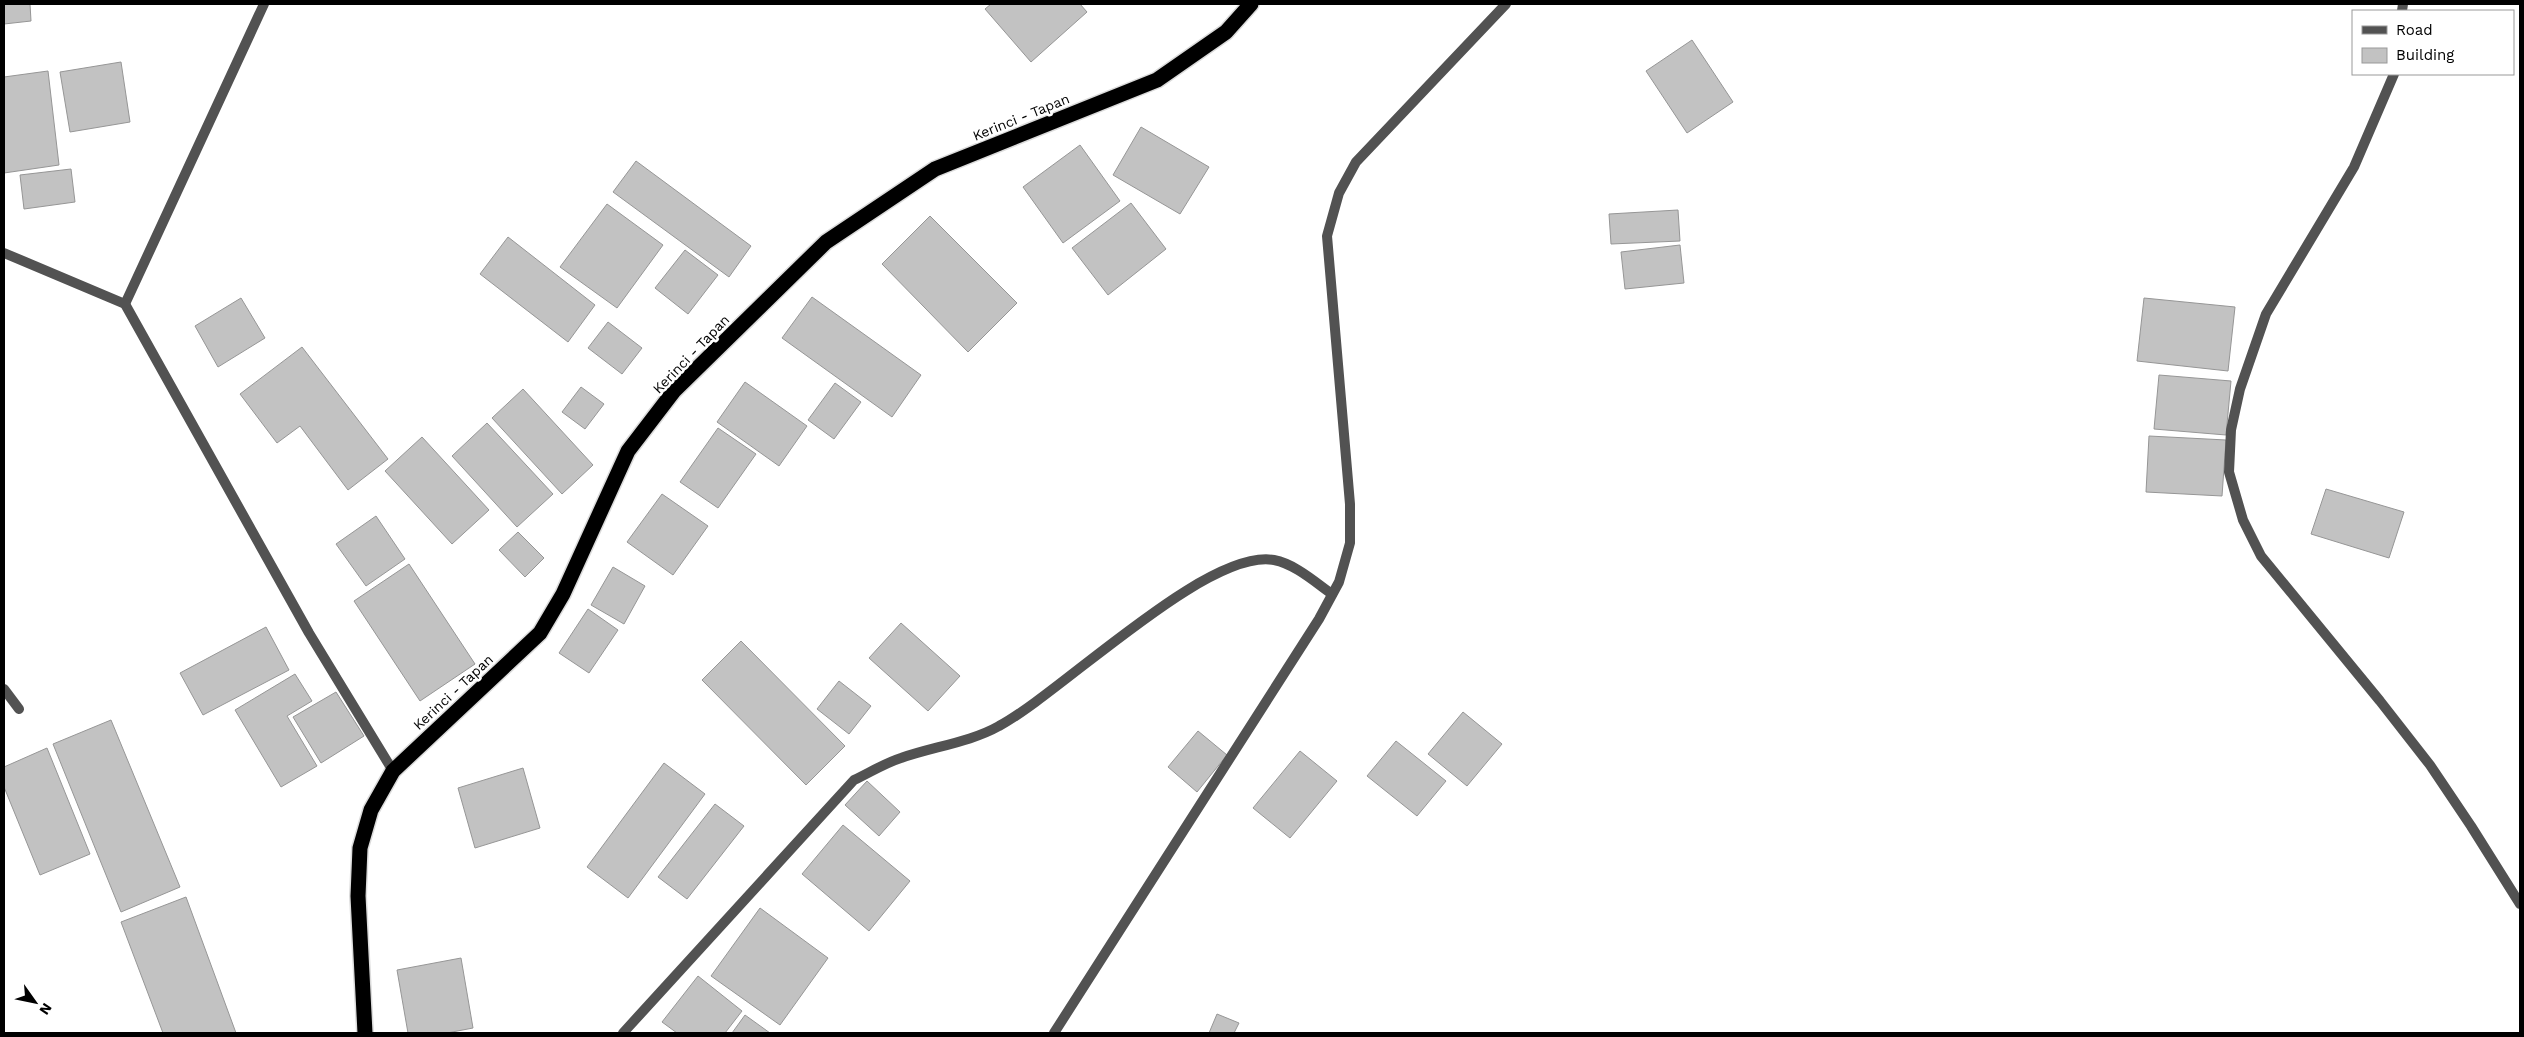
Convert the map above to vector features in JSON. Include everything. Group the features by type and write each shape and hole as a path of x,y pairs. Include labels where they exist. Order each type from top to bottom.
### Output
{"highway":[{"name":"Kerinci - Tapan","path":"365,1033 358,896 360,848 372,810 393,771 540,633 563,594 628,451 674,391 826,242 935,169 1157,80 1226,32 1251,4"}],"street":[{"path":"125,304 264,4"},
{"path":"1054,1033 1339,582 1350,543 1350,504 1327,236 1339,192 1356,162 1506,4"},
{"path":"2394,75 2354,166 2266,314 2240,389 2231,430 2229,472 2243,520 2262,556 2430,765 2520,904"},
{"path":"4,253 125,304 309,633 393,771"},
{"path":"623,1033 854,780 900,758 997,728 1027,710 1067,677 1198,583 1244,563 1265,559 1288,565 1332,594"},
{"path":"4,689 19,709"}],"building":[{"path":"4,4 30,4 31,21 4,24"},
{"path":"991,4 1080,4 1087,12 1031,62 985,9"},
{"path":"1692,40 1733,102 1687,133 1646,71"},
{"path":"121,62 130,122 70,132 60,72"},
{"path":"48,71 59,165 4,173 4,77"},
{"path":"1141,127 1209,167 1180,214 1113,175"},
{"path":"1080,145 1120,201 1063,243 1023,187"},
{"path":"636,161 751,246 729,277 613,192"},
{"path":"71,169 75,202 24,209 20,175"},
{"path":"1131,203 1166,249 1108,295 1072,248"},
{"path":"607,204 663,245 617,308 560,267"},
{"path":"1678,210 1680,241 1611,244 1609,214"},
{"path":"930,216 1017,303 968,352 882,264"},
{"path":"508,237 595,305 568,342 480,274"},
{"path":"1680,245 1684,283 1625,289 1621,252"},
{"path":"685,250 718,275 688,314 655,288"},
{"path":"812,297 921,375 892,417 782,338"},
{"path":"241,298 265,338 218,367 195,326"},
{"path":"2144,298 2235,307 2228,371 2137,361"},
{"path":"608,322 642,348 622,374 588,348"},
{"path":"302,347 388,459 348,490 300,426 277,443 240,394"},
{"path":"2159,375 2231,381 2226,435 2154,429"},
{"path":"745,382 807,426 779,466 717,422"},
{"path":"835,383 861,402 834,439 808,420"},
{"path":"581,387 604,404 585,429 562,412"},
{"path":"523,389 593,465 562,494 492,418"},
{"path":"487,423 553,494 517,527 452,456"},
{"path":"718,428 756,454 718,508 680,482"},
{"path":"2149,436 2226,440 2222,496 2146,492"},
{"path":"422,437 489,510 452,544 385,471"},
{"path":"2326,489 2404,512 2389,558 2311,534"},
{"path":"662,494 708,526 673,575 627,542"},
{"path":"376,516 405,559 366,586 336,544"},
{"path":"518,532 544,558 525,577 499,550"},
{"path":"409,564 475,664 420,701 354,601"},
{"path":"613,567 645,586 624,624 591,605"},
{"path":"588,609 618,630 589,673 559,653"},
{"path":"901,623 960,676 928,711 869,658"},
{"path":"266,627 289,670 203,715 180,673"},
{"path":"741,641 845,746 806,785 702,680"},
{"path":"295,674 312,701 287,716 317,766 281,787 235,710"},
{"path":"839,681 871,706 849,734 817,709"},
{"path":"336,692 364,736 321,763 293,717"},
{"path":"1463,712 1502,744 1467,786 1428,754"},
{"path":"111,720 180,887 121,912 53,744"},
{"path":"1198,731 1227,755 1197,792 1168,767"},
{"path":"1396,741 1446,781 1417,816 1367,776"},
{"path":"47,748 90,854 40,875 4,787 4,767"},
{"path":"1300,751 1337,781 1290,838 1253,808"},
{"path":"664,763 705,794 628,898 587,867"},
{"path":"523,768 540,828 475,848 458,788"},
{"path":"867,781 900,812 879,836 845,805"},
{"path":"715,804 744,826 687,899 658,877"},
{"path":"843,825 910,881 869,931 802,874"},
{"path":"186,897 236,1033 163,1033 121,922"},
{"path":"760,908 828,958 780,1025 711,976"},
{"path":"461,958 473,1028 447,1033 408,1033 397,970"},
{"path":"698,976 742,1011 725,1033 677,1033 662,1022"},
{"path":"1217,1014 1239,1023 1234,1033 1209,1033"},
{"path":"745,1015 770,1033 732,1033"}]}
